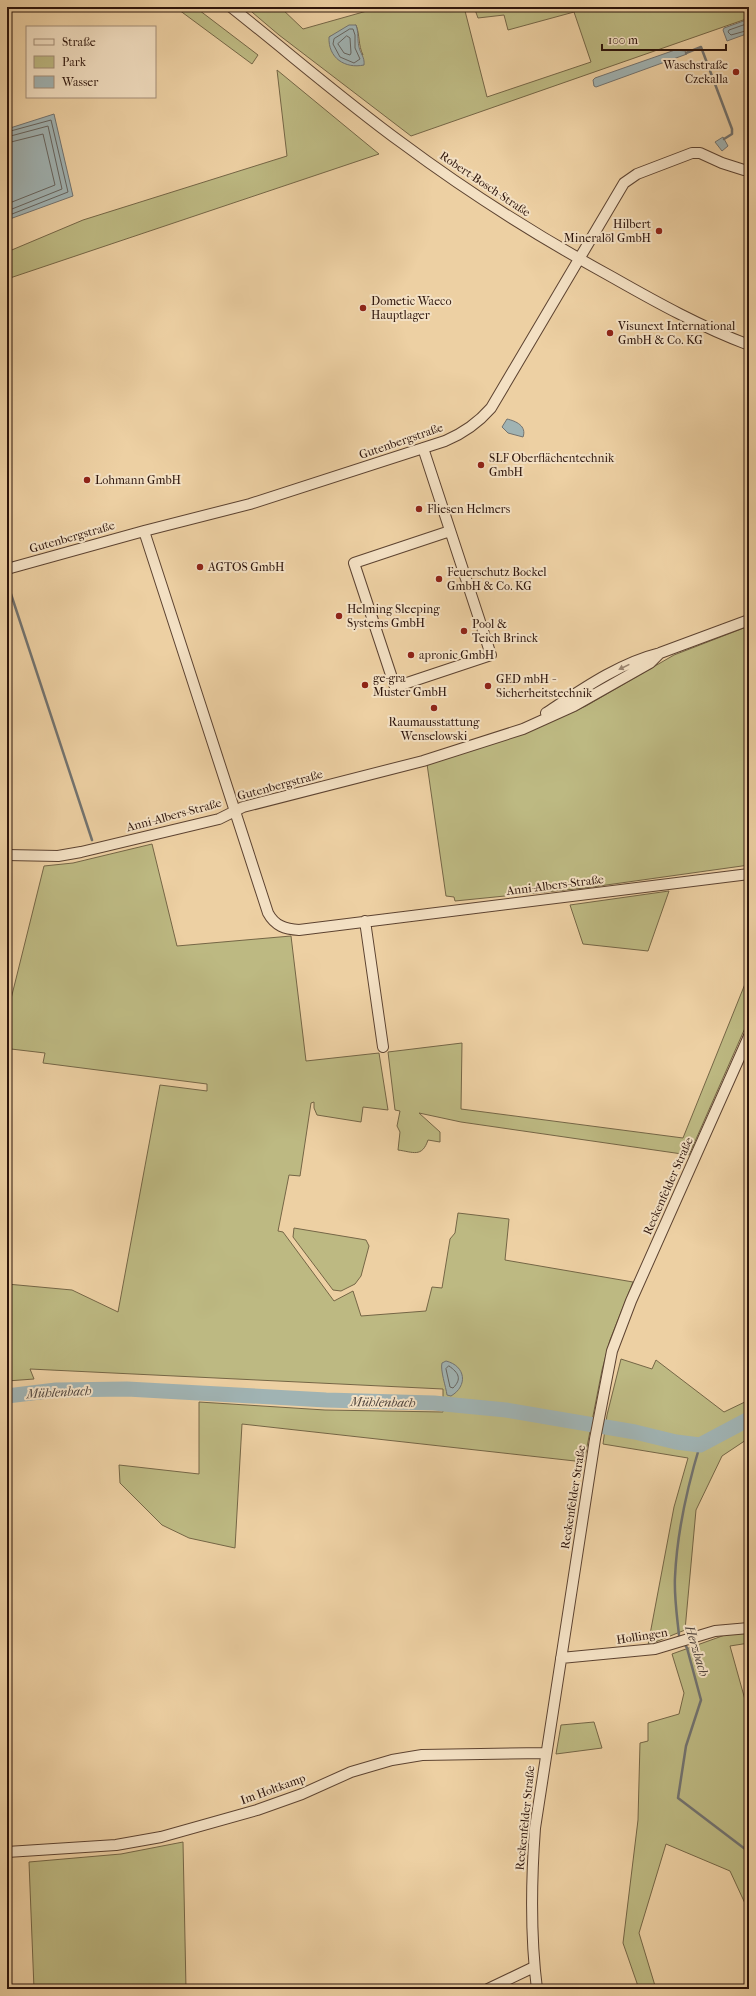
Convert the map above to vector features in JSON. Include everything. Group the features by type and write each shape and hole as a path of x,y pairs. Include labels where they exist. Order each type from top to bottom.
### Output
{"street":[{"name":"Robert-Bosch-Straße","path":"231,7 401,143 490,204 579,259 675,312 749,345"},
{"name":"Gutenbergstraße","path":"7,569 256,502 423,448 464,432 482,418 491,408 624,183 637,174 692,153 700,153 722,163 744,170"},
{"path":"423,448 492,655 395,686 354,563 450,531"},
{"name":"Gutenbergstraße","path":"144,531 234,812 244,807 423,761 523,729 598,680 645,657 660,653 749,620"},
{"name":"Anni-Albers-Straße","path":"7,855 58,856 81,852 219,819 234,812 268,913 272,920 288,930 299,930 749,874"},
{"path":"365,921 383,1047"},
{"name":"Reckenfelder Straße","path":"537,1989 534,1967 531,1884 535,1828 599,1414 612,1351 624,1319 749,1036"},
{"name":"Hollingen","path":"561,1658 655,1649 689,1638 715,1632 749,1628"},
{"name":"Im Holtkamp","path":"7,1852 116,1845 161,1837 257,1810 302,1794 351,1772 392,1760 422,1756 546,1753"},
{"path":"488,1989 534,1967"}],"green space":[{"path":"175,7 195,7 258,55 252,64"},
{"path":"246,7 280,7 303,29 381,7 464,7 487,97 591,62 574,12 508,30 504,15 478,18 474,7 749,7 749,18 411,136 279,35","holes":["356,25 360,48 363,55 329,37"]},
{"path":"277,70 379,154 7,279 7,252 83,220 287,156"},
{"path":"749,626 749,865 585,888 455,901 454,897 446,896 427,764 523,733 586,706 674,655"},
{"path":"152,844 177,946 291,936 306,1061 379,1053 388,1110 363,1107 361,1122 317,1115 314,1108 314,1102 311,1103 300,1176 289,1175 278,1231 283,1232 334,1301 353,1291 361,1316 426,1311 432,1287 442,1288 450,1239 455,1233 458,1213 509,1219 505,1260 633,1282 610,1340 602,1370 584,1462 242,1424 235,1548 189,1538 162,1525 120,1483 119,1465 199,1474 199,1402 325,1410 443,1412 443,1389 30,1369 34,1379 7,1381 7,1284 72,1290 118,1312 160,1085 207,1091 207,1084 43,1063 45,1053 11,1049 7,1047 7,1015 44,866 73,863"},
{"path":"669,891 648,951 583,944 570,905"},
{"path":"749,974 749,1019 689,1155 461,1122 419,1113 440,1132 440,1142 428,1140 426,1146 420,1152 398,1150 400,1132 397,1126 400,1111 395,1110 388,1052 462,1043 461,1109 683,1138"},
{"path":"294,1228 366,1240 369,1246 361,1276 355,1284 341,1291 333,1290 293,1237"},
{"path":"621,1359 652,1369 656,1360 724,1412 749,1400 749,1438 722,1456 696,1510 685,1630 648,1645 674,1507 688,1458 603,1444 607,1415"},
{"path":"749,1633 749,1643 730,1646 749,1714 749,1912 730,1871 666,1844 639,1933 656,1989 639,1989 623,1943 638,1820 640,1743 648,1741 648,1723 679,1714 684,1693 672,1654 725,1635"},
{"path":"594,1722 602,1748 556,1754 561,1725"},
{"path":"183,1842 186,1989 34,1989 29,1862 121,1854"}],"water":[{"path":"749,19 749,33 727,41 723,30 724,28"},
{"path":"349,25 356,25 359,47 364,60 364,65 357,66 344,63 331,51 329,37"},
{"path":"675,50 685,51 687,54 596,87 594,86 593,80 595,78"},
{"path":"54,114 73,196 7,220 7,129"},
{"path":"723,137 728,146 722,151 715,142"},
{"path":"507,419 514,421 522,427 524,433 523,437 508,433 502,427"},
{"path":"446,1361 458,1367 462,1377 460,1387 451,1396 447,1395 442,1370 442,1363"}],"waterway":[{"path":"686,53 701,47 732,129 732,134 724,139"},
{"path":"7,582 92,840"},
{"name":"Mühlenbach","path":"7,1396 56,1390 127,1389 326,1400 434,1403 506,1410 635,1432 676,1442 700,1445 749,1419"},
{"name":"Herzbach","path":"681,1639 679,1635 675,1599 676,1560 683,1510 700,1445"},
{"name":"Herzbach","path":"684,1643 687,1648 701,1700 686,1746 678,1798 749,1852"}],"place":[{"name":"Waschstraße Czekalla","path":"736,72"},
{"name":"Hilbert Mineralöl GmbH","path":"659,231"},
{"name":"Dometic Waeco Hauptlager","path":"363,308"},
{"name":"Visunext International GmbH & Co. KG","path":"610,333"},
{"name":"SLF Oberflächentechnik GmbH","path":"481,465"},
{"name":"Lohmann GmbH","path":"87,480"},
{"name":"Fliesen Helmers","path":"419,509"},
{"name":"AGTOS GmbH","path":"200,567"},
{"name":"Feuerschutz Bockel GmbH & Co. KG","path":"439,579"},
{"name":"Helming Sleeping Systems GmbH","path":"339,616"},
{"name":"Pool & Teich Brinck","path":"464,631"},
{"name":"apronic GmbH","path":"411,655"},
{"name":"ge-gra Muster GmbH","path":"365,685"},
{"name":"GED mbH - Sicherheitstechnik","path":"488,686"},
{"name":"Raumausstattung Wenselowski","path":"434,708"}]}
